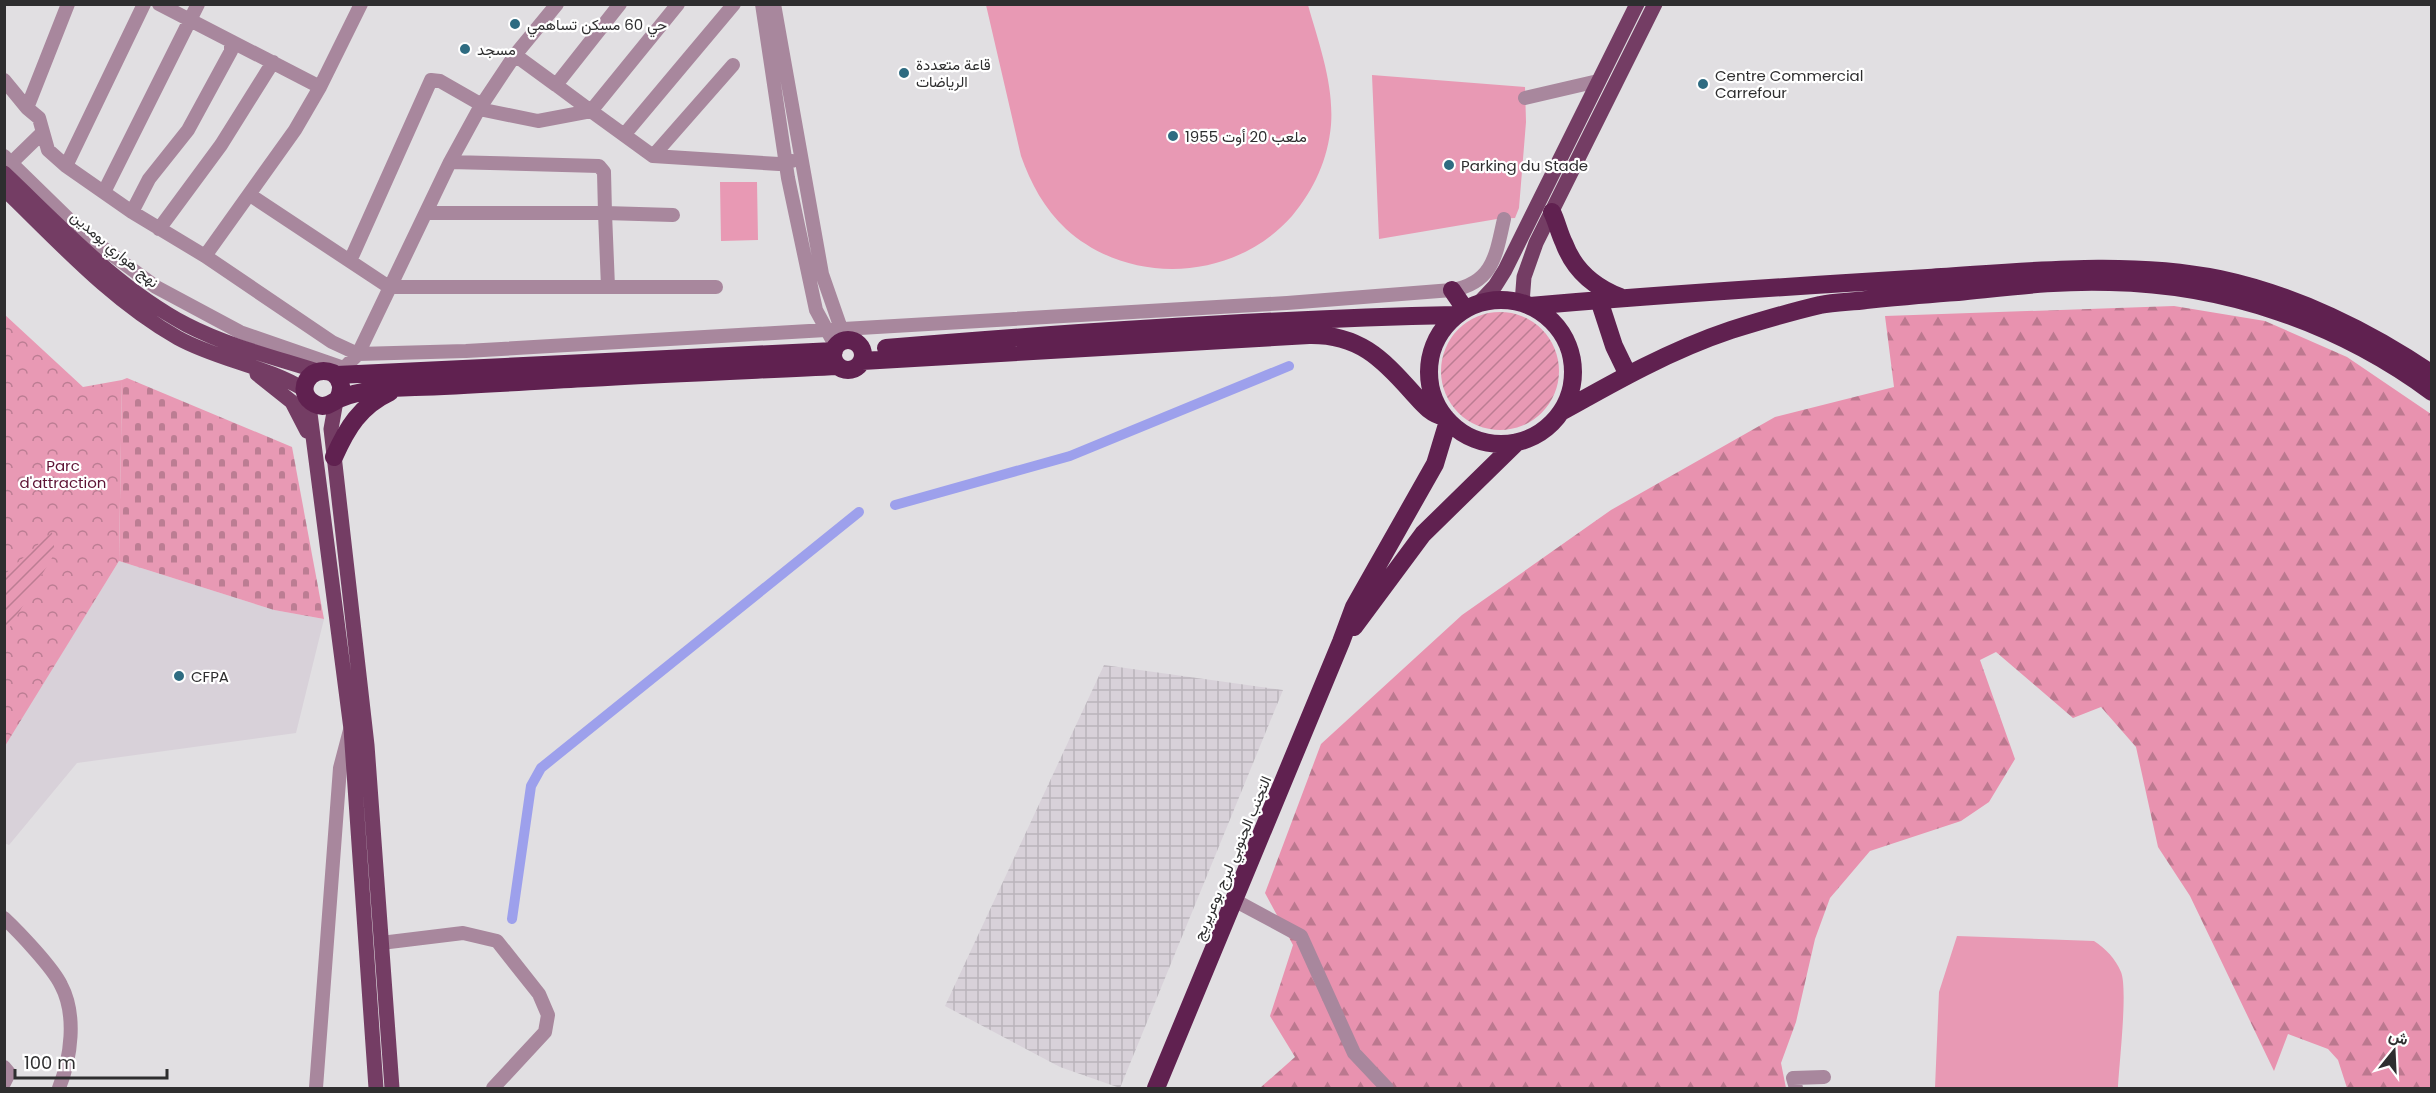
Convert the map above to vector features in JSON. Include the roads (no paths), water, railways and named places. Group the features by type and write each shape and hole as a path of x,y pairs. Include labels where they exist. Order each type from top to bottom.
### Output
{"highway":[{"path":"1552,212 1569,255 1581,272 1605,291 1622,298"},
{"path":"839,346 850,370 862,355 1027,336 1467,309 1500,300 1526,304 1713,290 2104,268 2177,273 2220,279 2260,289 2338,320 2432,374"},
{"path":"862,355 1309,335 1333,336 1351,341 1374,354 1388,365 1426,408 1447,419 1465,434 1485,442 1516,442 1541,432 1561,412 1628,375 1730,331 1821,305 2041,284 2109,282 2157,285 2248,301 2278,311 2384,359 2432,392"},
{"path":"1452,291 1467,309"},
{"path":"1599,300 1614,346 1628,375"},
{"path":"1526,304 1544,314 1556,326 1571,356 1572,381 1561,412"},
{"path":"1447,419 1432,394 1429,359 1439,335 1467,309"},
{"path":"839,346 340,372 325,370 317,371 308,378 306,394 321,406 354,394 404,387 466,386 839,346 854,341 862,355"},
{"path":"337,400 341,388 340,372"},
{"path":"333,457 346,431 358,415 377,398 404,387"},
{"name":"التجنب الجنوبي لبرج بوعريريج","path":"1156,1089 1354,607 1435,464 1447,419"},
{"name":"التجنب الجنوبي لبرج بوعريريج","path":"1341,642 1423,534 1516,442"}],"main road":[{"path":"1526,304 1524,277 1529,260 1552,212 1637,4"},
{"path":"1467,309 1503,275 1605,85 1655,4"},
{"name":"نهج هواري بومدين","path":"6,165 122,282 156,307 227,343 317,371"},
{"name":"نهج هواري بومدين","path":"4,189 105,287 136,311 196,347 287,379 306,394"},
{"path":"239,363 273,385 292,402 315,447"},
{"path":"306,394 315,447 351,729 376,1089"},
{"path":"337,400 331,419 333,457 367,745 392,1089"}],"street":[{"path":"27,108 68,4"},
{"path":"66,165 144,4"},
{"path":"159,4 320,87"},
{"path":"104,192 198,4"},
{"path":"206,256 295,130 320,87 361,4"},
{"path":"43,132 6,165 84,234 156,287 240,332 340,372 358,354 389,287 428,213 450,162 480,107 515,55 557,4"},
{"path":"556,85 620,4"},
{"path":"350,261 431,80 440,81 480,107 538,121 591,111 678,4"},
{"path":"624,135 734,4"},
{"path":"762,4 786,162 816,310 825,330 839,346"},
{"path":"774,4 822,274 839,346"},
{"path":"132,212 149,179 188,130 231,51 231,42"},
{"path":"515,55 653,156 786,162 801,160"},
{"path":"159,229 221,145 273,62"},
{"path":"653,156 733,65"},
{"path":"4,80 27,108 39,118 48,150 66,165 132,212 206,256 332,342 358,354 466,351 825,330"},
{"path":"1525,98 1605,85"},
{"path":"450,162 599,166 604,172 608,287"},
{"path":"250,195 389,287 716,287"},
{"path":"428,213 673,215"},
{"path":"839,346 1276,304 1452,291 1472,285 1487,272 1496,252 1504,219"},
{"path":"316,1089 340,768 351,729"},
{"path":"1233,900 1301,936 1354,1053 1387,1089"},
{"path":"6,922 59,980 66,996 70,1025 69,1052 59,1089"},
{"path":"381,944 464,933 497,941 539,994 548,1015 545,1032 493,1089"},
{"path":"4,1067 9,1073 4,1083"},
{"path":"1796,1089 1793,1078 1824,1077"}],"waterway":[{"path":"895,505 1070,456 1289,366"},
{"path":"512,919 531,786 541,768 859,512"}],"place":[{"name":"حي 60 مسكن تساهمي","path":"515,24"},
{"name":"مسجد","path":"465,49"},
{"name":"قاعة متعددة الرياضات","path":"904,73"},
{"name":"Centre Commercial Carrefour","path":"1703,84"},
{"name":"ملعب 20 أوت 1955","path":"1173,136"},
{"name":"Parking du Stade","path":"1449,165"},
{"name":"CFPA","path":"179,676"}],"park label":[{"name":"Parc d'attraction","path":"63,474"}]}
